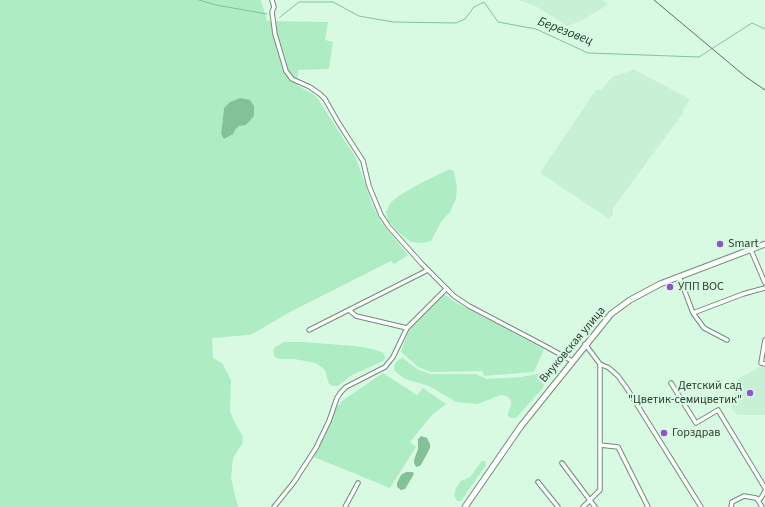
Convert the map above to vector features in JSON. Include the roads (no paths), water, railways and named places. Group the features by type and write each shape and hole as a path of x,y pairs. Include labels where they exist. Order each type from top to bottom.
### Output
{"main road":[{"name":"Внуковская улица","path":"465,507 521,426 606,319 619,308 646,291 679,276 765,244"}],"street":[{"path":"272,0 274,7 272,12 275,34 286,71 292,79 310,87 325,99 363,160 369,186 381,215 389,227 446,289 469,306 572,361"},
{"path":"751,250 765,283"},
{"path":"309,330 428,270"},
{"path":"679,276 693,313 704,328 727,340"},
{"path":"693,313 743,294 765,288"},
{"path":"274,507 294,482 316,448 329,421 337,398 341,392 346,387 385,367 393,357 407,328 420,313 446,289"},
{"path":"349,310 356,316 407,328"},
{"path":"763,364 765,340"},
{"path":"585,344 600,364 609,368 618,376 626,387 702,507"},
{"path":"583,507 600,490 600,364"},
{"path":"671,383 696,423 718,410 765,488"},
{"path":"600,445 618,447 648,507"},
{"path":"562,463 595,507"},
{"path":"538,482 558,507"},
{"path":"345,507 358,483"},
{"path":"758,500 765,491"},
{"path":"731,507 732,502 744,496 756,498 762,507"}],"waterway":[{"name":"Березовец","path":"199,0 216,5 267,14"},
{"name":"Березовец","path":"280,17 299,2 333,2 359,16 393,22 456,23 465,19 474,7 484,2 498,22 536,29 588,53 699,57 752,23 765,29"}],"railway":[{"path":"654,0 746,77 765,90"}],"place":[{"name":"Smart","path":"720,244"},
{"name":"УПП ВОС","path":"670,287"},
{"name":"Детский сад \"Цветик-семицветик\"","path":"750,393"},
{"name":"Горздрав","path":"664,433"}]}
